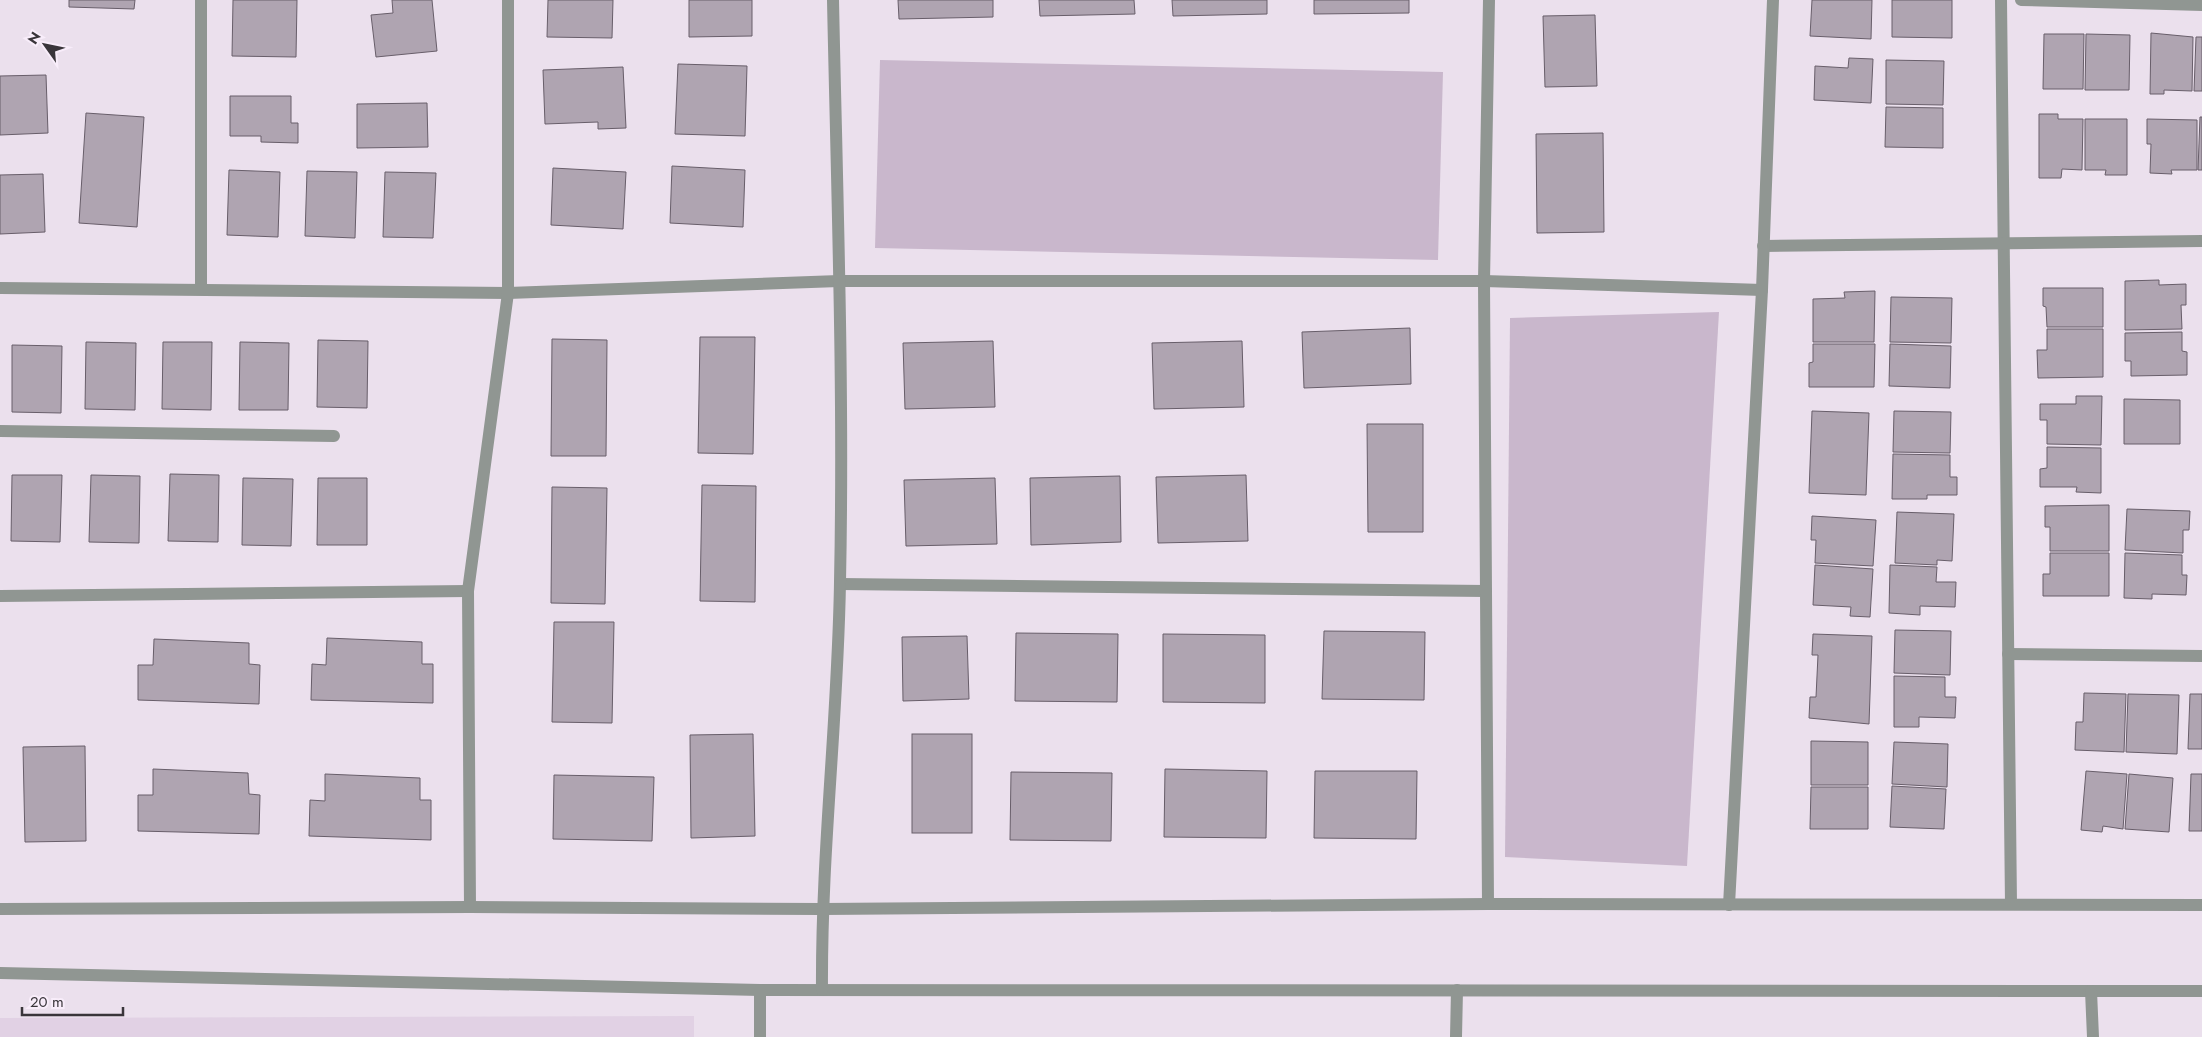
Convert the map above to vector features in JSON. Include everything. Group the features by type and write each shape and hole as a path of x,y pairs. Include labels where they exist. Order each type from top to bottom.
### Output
{"street":[{"path":"200,290 201,0"},
{"path":"470,906 468,591 508,293 508,0"},
{"path":"822,990 822,910 840,584 839,281 833,0"},
{"path":"1488,904 1484,281 1489,0"},
{"path":"1729,905 1762,290 1773,0"},
{"path":"2001,0 2011,904"},
{"path":"2021,0 2202,5"},
{"path":"1763,246 2202,241"},
{"path":"0,288 508,293 839,281 1484,281 1762,290"},
{"path":"0,432 334,436"},
{"path":"840,584 1486,591"},
{"path":"0,596 468,591"},
{"path":"2008,654 2202,656"},
{"path":"0,909 470,906 822,910 1488,904 2202,904"},
{"path":"0,973 760,990 2202,991"},
{"path":"760,990 760,1037"},
{"path":"1456,1037 1457,990"},
{"path":"2091,991 2093,1037"}],"shaded area":[{"path":"880,60 1443,72 1438,260 875,248"},
{"path":"1719,312 1687,866 1505,857 1510,318"},
{"path":"694,1016 694,1037 0,1037 0,1018"}],"building":[{"path":"69,0 135,0 134,9 69,7"},
{"path":"233,0 297,0 296,57 232,56"},
{"path":"392,0 432,0 437,51 376,57 371,15 393,13"},
{"path":"548,0 613,0 612,38 547,37"},
{"path":"689,0 752,0 752,36 689,37"},
{"path":"898,0 993,0 993,17 899,19"},
{"path":"1039,0 1134,0 1135,14 1040,16"},
{"path":"1172,0 1267,0 1267,14 1173,16"},
{"path":"1314,0 1409,0 1409,13 1314,14"},
{"path":"1812,0 1872,0 1871,39 1810,36"},
{"path":"1892,0 1952,0 1952,38 1892,37"},
{"path":"1595,15 1597,86 1545,87 1543,16"},
{"path":"2151,33 2193,37 2192,91 2164,90 2164,94 2150,94"},
{"path":"2044,34 2084,34 2083,89 2043,89"},
{"path":"2086,34 2130,35 2129,90 2085,90"},
{"path":"2196,37 2202,37 2202,91 2194,91"},
{"path":"1849,58 1873,59 1871,103 1814,100 1815,66 1848,68"},
{"path":"1886,60 1944,61 1943,105 1886,104"},
{"path":"678,64 747,66 745,136 675,134"},
{"path":"623,67 626,128 598,129 598,122 545,124 543,70"},
{"path":"46,75 48,133 0,135 0,76"},
{"path":"230,96 291,96 291,123 298,123 298,143 261,142 261,136 230,136"},
{"path":"427,103 428,147 357,148 357,104"},
{"path":"1886,107 1943,108 1943,148 1885,147"},
{"path":"86,113 144,117 137,227 79,223"},
{"path":"2039,114 2058,114 2058,119 2083,119 2082,170 2062,169 2061,178 2039,178"},
{"path":"2200,117 2202,117 2202,170 2198,170"},
{"path":"2085,119 2127,119 2127,175 2105,175 2106,170 2085,170"},
{"path":"2147,119 2197,120 2197,170 2171,170 2172,174 2150,173 2151,144 2147,144"},
{"path":"1603,133 1604,232 1537,233 1536,134"},
{"path":"672,166 745,170 743,227 670,223"},
{"path":"553,168 626,172 623,229 551,225"},
{"path":"229,170 280,172 278,237 227,235"},
{"path":"307,171 357,172 355,238 305,236"},
{"path":"385,172 436,173 433,238 383,237"},
{"path":"43,174 45,232 0,234 0,175"},
{"path":"2159,280 2159,285 2186,284 2186,305 2181,305 2182,329 2125,330 2125,281"},
{"path":"2043,288 2103,288 2103,327 2047,327 2046,307 2043,306"},
{"path":"1875,291 1874,342 1813,342 1813,299 1845,298 1844,292"},
{"path":"1891,297 1952,298 1951,343 1890,342"},
{"path":"1410,328 1411,384 1304,388 1302,332"},
{"path":"2047,329 2103,329 2103,377 2038,378 2037,350 2047,350"},
{"path":"2182,332 2182,351 2187,352 2187,375 2131,376 2131,361 2125,361 2125,333"},
{"path":"700,337 755,337 753,454 698,453"},
{"path":"552,339 607,340 606,456 551,456"},
{"path":"318,340 368,341 367,408 317,407"},
{"path":"993,341 995,407 905,409 903,343"},
{"path":"1242,341 1244,407 1154,409 1152,343"},
{"path":"86,342 136,343 135,410 85,409"},
{"path":"163,342 212,342 211,410 162,409"},
{"path":"240,342 289,343 288,410 239,410"},
{"path":"1813,344 1875,344 1874,387 1809,387 1809,363 1813,362"},
{"path":"1890,344 1951,346 1950,388 1889,386"},
{"path":"12,345 62,346 61,413 12,412"},
{"path":"2076,396 2102,396 2101,445 2047,444 2047,420 2040,420 2040,404 2076,404"},
{"path":"2124,399 2180,400 2180,444 2124,444"},
{"path":"1812,411 1869,413 1866,495 1809,493"},
{"path":"1894,411 1951,412 1950,453 1893,452"},
{"path":"1367,424 1423,424 1423,532 1368,532"},
{"path":"2047,447 2101,448 2101,493 2076,492 2077,487 2040,487 2040,469 2047,468"},
{"path":"1893,454 1950,455 1950,477 1957,477 1957,495 1927,495 1927,499 1892,499"},
{"path":"170,474 219,475 218,542 168,541"},
{"path":"12,475 62,475 60,542 11,541"},
{"path":"91,475 140,476 139,543 89,542"},
{"path":"1246,475 1248,541 1158,543 1156,477"},
{"path":"1120,476 1121,542 1031,545 1030,478"},
{"path":"243,478 293,479 291,546 242,545"},
{"path":"318,478 367,478 367,545 317,545"},
{"path":"995,478 997,544 906,546 904,480"},
{"path":"702,485 756,486 755,602 700,601"},
{"path":"552,487 607,488 605,604 551,603"},
{"path":"2109,505 2109,551 2050,551 2050,527 2045,527 2045,506"},
{"path":"2127,509 2190,511 2189,530 2183,530 2183,553 2125,550"},
{"path":"1897,512 1954,514 1952,561 1937,560 1937,565 1895,563"},
{"path":"1812,516 1876,520 1873,566 1815,563 1816,540 1811,540"},
{"path":"2050,553 2109,553 2109,596 2043,596 2043,574 2050,574"},
{"path":"2125,553 2182,555 2182,575 2187,575 2186,595 2152,594 2152,599 2124,598"},
{"path":"1815,565 1873,569 1870,617 1850,616 1851,607 1813,605"},
{"path":"1890,565 1937,567 1936,582 1956,582 1955,607 1920,606 1920,615 1889,613"},
{"path":"554,622 614,622 612,723 552,722"},
{"path":"1895,630 1951,631 1950,675 1894,673"},
{"path":"1324,631 1425,632 1424,700 1322,699"},
{"path":"1016,633 1118,634 1117,702 1015,701"},
{"path":"1163,634 1265,635 1265,703 1163,702"},
{"path":"1813,634 1872,636 1869,724 1809,718 1810,697 1816,697 1818,655 1812,655"},
{"path":"967,636 969,699 903,701 902,637"},
{"path":"327,638 422,642 422,664 433,664 433,703 311,700 312,664 326,665"},
{"path":"154,639 249,643 249,664 260,665 259,704 138,700 138,665 153,665"},
{"path":"1894,676 1945,677 1945,697 1956,697 1955,718 1919,717 1919,727 1894,727"},
{"path":"2084,693 2126,694 2124,752 2075,750 2076,722 2083,722"},
{"path":"2128,694 2179,695 2177,754 2126,752"},
{"path":"2190,694 2202,694 2202,749 2188,749"},
{"path":"753,734 755,836 691,838 690,735"},
{"path":"912,734 972,734 972,833 912,833"},
{"path":"1811,741 1868,742 1868,785 1811,785"},
{"path":"1894,742 1948,744 1947,787 1892,784"},
{"path":"85,746 86,841 25,842 23,747"},
{"path":"153,769 248,773 249,794 260,795 259,834 138,831 138,795 153,795"},
{"path":"1165,769 1267,771 1266,838 1164,837"},
{"path":"1315,771 1417,771 1416,839 1314,838"},
{"path":"2086,771 2127,774 2123,829 2103,826 2102,832 2081,830"},
{"path":"1011,772 1112,773 1111,841 1010,840"},
{"path":"325,774 420,778 420,800 431,800 431,840 309,836 310,800 325,801"},
{"path":"2129,774 2173,778 2169,832 2125,829"},
{"path":"2191,774 2202,774 2202,831 2189,831"},
{"path":"554,775 654,777 652,841 553,839"},
{"path":"1892,786 1946,789 1944,829 1890,827"},
{"path":"1811,787 1868,787 1868,829 1810,829"}]}
